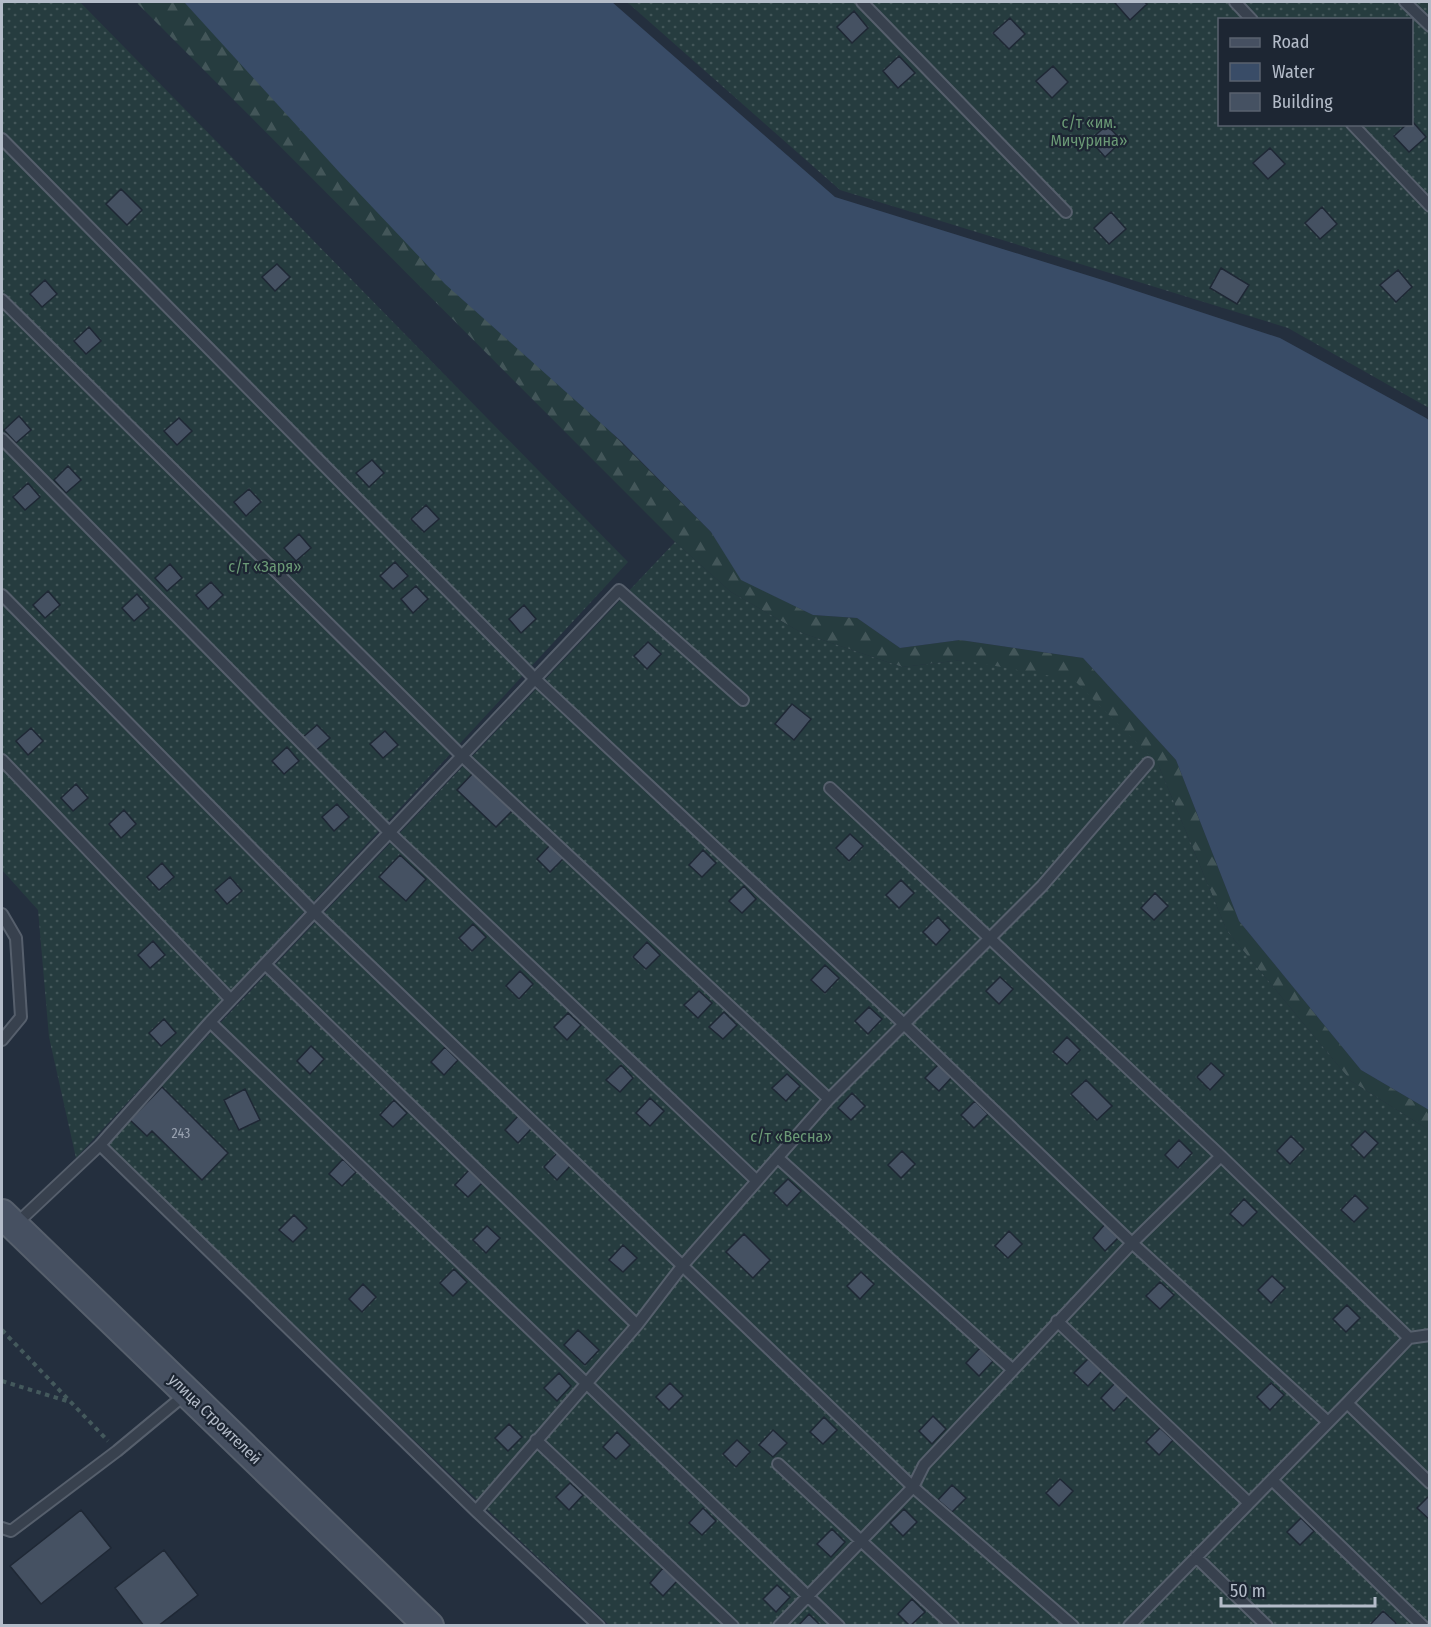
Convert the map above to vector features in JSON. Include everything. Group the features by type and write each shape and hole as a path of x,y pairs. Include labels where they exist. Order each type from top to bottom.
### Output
{"main road":[{"name":"улица Строителей","path":"8,1219 429,1626"}],"lane":[{"path":"862,2 1066,212"},
{"path":"1235,2 1250,18"},
{"path":"1405,2 1430,26"},
{"path":"1354,126 1430,206"},
{"path":"2,139 535,679 905,1025 1132,1243 1328,1422"},
{"path":"2,300 462,756 829,1099"},
{"path":"2,439 389,832 757,1181"},
{"path":"8,1219 100,1145 210,1022 619,590 743,700"},
{"path":"2,595 314,912 913,1487 1073,1626"},
{"path":"2,760 231,1000"},
{"path":"476,1510 637,1325 683,1265 829,1099 1042,886 1148,763"},
{"path":"830,789 1221,1156 1408,1338"},
{"path":"2,915 16,938 21,1017 2,1040"},
{"path":"265,964 637,1325"},
{"path":"210,1022 839,1626"},
{"path":"100,1145 476,1510 599,1626"},
{"path":"779,1626 913,1487 924,1465 1057,1322 1132,1243 1221,1156"},
{"path":"778,1158 1013,1370"},
{"path":"1057,1322 1249,1503"},
{"path":"1129,1626 1408,1338 1430,1335"},
{"path":"2,1528 11,1531 117,1451 188,1393"},
{"path":"1347,1403 1430,1483"},
{"path":"536,1440 733,1626"},
{"path":"778,1464 953,1626"},
{"path":"1272,1480 1423,1626"},
{"path":"1196,1557 1267,1626"}],"path":[{"path":"2,1330 117,1451"},
{"path":"2,1381 70,1402"}],"green space":[{"name":"с/т «Заря»","path":"2,2 80,2 628,562 76,1158 49,1037 38,910 2,870"},
{"path":"136,2 184,2 245,67 711,532 742,580 813,615 857,618 900,648 960,640 1083,658 1176,760 1239,921 1361,1070 1429,1110 1429,1130 1351,1081 1227,931 1158,764 962,660 902,667 802,633 731,592 675,542"},
{"name":"с/т «им. Мичурина»","path":"627,2 1429,2 1429,408 1288,328 840,190"},
{"name":"с/т «Весна»","path":"675,542 731,592 802,633 902,667 962,660 1074,680 1158,764 1227,931 1351,1081 1429,1130 1429,1625 609,1625 104,1146"}],"water":[{"path":"184,2 612,2 835,197 1280,338 1430,421 1429,1110 1361,1070 1239,921 1176,760 1083,658 960,640 900,648 857,618 813,615 741,580 711,532 622,442 445,284"}],"building":[{"path":"1115,3 1147,4 1130,20"},
{"path":"854,11 868,28 852,43 837,27"},
{"path":"1010,18 1025,34 1009,49 993,33"},
{"path":"899,56 915,73 898,88 883,71"},
{"path":"1053,66 1068,82 1052,98 1036,81"},
{"path":"1413,122 1426,137 1409,152 1394,136 1405,126 1413,126"},
{"path":"1107,125 1122,141 1105,157 1090,140"},
{"path":"1270,148 1285,164 1268,179 1253,163"},
{"path":"121,189 142,210 127,225 106,204"},
{"path":"1322,207 1337,224 1320,239 1305,223"},
{"path":"1111,212 1126,229 1109,244 1094,228"},
{"path":"277,264 290,277 275,291 262,277"},
{"path":"1221,268 1249,285 1237,304 1210,288"},
{"path":"1398,270 1412,287 1396,302 1380,285"},
{"path":"45,280 57,294 42,307 30,294"},
{"path":"89,327 101,341 86,354 74,341"},
{"path":"19,416 31,430 16,443 4,430"},
{"path":"179,418 192,431 177,445 164,431"},
{"path":"372,460 384,473 369,487 356,473"},
{"path":"68,466 81,480 66,493 54,480"},
{"path":"28,483 40,497 25,510 13,497"},
{"path":"249,489 261,502 246,516 234,502"},
{"path":"426,505 439,519 424,532 411,519"},
{"path":"299,534 311,548 296,561 284,548"},
{"path":"395,562 408,576 393,589 380,576"},
{"path":"170,564 182,578 167,591 155,578"},
{"path":"211,582 223,595 208,609 196,595"},
{"path":"416,586 428,599 413,613 401,599"},
{"path":"48,591 60,605 45,618 33,605"},
{"path":"137,594 149,608 134,621 122,608"},
{"path":"524,605 536,619 521,633 509,619"},
{"path":"648,642 661,654 647,669 634,656"},
{"path":"792,704 811,719 794,740 775,724"},
{"path":"317,725 330,738 314,752 302,738"},
{"path":"31,728 43,741 28,755 16,741"},
{"path":"385,731 398,745 383,758 370,744"},
{"path":"287,747 299,761 284,774 272,761"},
{"path":"474,772 513,810 496,827 457,790"},
{"path":"76,784 88,798 73,811 61,798"},
{"path":"337,804 349,817 334,831 322,817"},
{"path":"124,810 136,824 121,838 109,824"},
{"path":"850,834 863,846 849,861 836,848"},
{"path":"551,844 565,857 550,872 537,859"},
{"path":"703,850 716,863 702,877 689,865"},
{"path":"400,855 426,879 406,901 379,877"},
{"path":"162,863 174,877 159,890 147,877"},
{"path":"230,877 242,891 227,904 215,890"},
{"path":"901,880 914,893 899,908 886,895"},
{"path":"744,886 756,899 742,913 729,901"},
{"path":"1155,893 1168,906 1154,920 1141,908"},
{"path":"938,917 950,930 936,945 923,932"},
{"path":"473,924 486,937 472,951 459,938"},
{"path":"153,941 165,955 150,968 138,955"},
{"path":"647,942 660,955 646,969 633,957"},
{"path":"825,965 839,978 825,993 811,980"},
{"path":"520,971 533,984 519,999 506,986"},
{"path":"1000,977 1013,989 999,1004 986,991"},
{"path":"699,991 712,1003 698,1018 684,1005"},
{"path":"869,1007 882,1019 868,1034 855,1021"},
{"path":"724,1012 737,1025 723,1039 709,1027"},
{"path":"568,1013 581,1025 567,1040 554,1027"},
{"path":"164,1019 176,1033 161,1046 149,1033"},
{"path":"1067,1037 1080,1050 1067,1064 1053,1052"},
{"path":"311,1046 324,1059 310,1074 297,1061"},
{"path":"445,1047 458,1060 444,1075 431,1062"},
{"path":"1211,1063 1224,1075 1210,1090 1197,1077"},
{"path":"939,1064 953,1076 939,1091 925,1078"},
{"path":"621,1065 633,1078 620,1092 606,1080"},
{"path":"787,1074 800,1086 786,1101 772,1088"},
{"path":"1086,1080 1112,1106 1097,1120 1071,1094"},
{"path":"162,1087 228,1153 202,1180 152,1131 147,1136 130,1120"},
{"path":"245,1089 260,1120 239,1130 224,1100"},
{"path":"852,1093 865,1106 851,1120 838,1108"},
{"path":"650,1098 664,1111 650,1126 636,1113"},
{"path":"394,1100 407,1113 393,1127 380,1115"},
{"path":"975,1101 988,1114 974,1128 961,1115"},
{"path":"519,1115 532,1128 518,1143 505,1130"},
{"path":"1365,1131 1378,1143 1364,1158 1351,1145"},
{"path":"1291,1136 1304,1149 1290,1164 1277,1151"},
{"path":"1179,1140 1192,1153 1178,1168 1165,1155"},
{"path":"902,1151 915,1164 901,1178 888,1165"},
{"path":"558,1152 571,1165 557,1180 544,1167"},
{"path":"343,1159 356,1172 342,1186 329,1174"},
{"path":"469,1170 482,1183 468,1197 455,1185"},
{"path":"788,1179 801,1191 787,1206 774,1193"},
{"path":"1355,1195 1368,1208 1354,1222 1341,1210"},
{"path":"1244,1199 1257,1212 1243,1226 1230,1214"},
{"path":"294,1215 307,1228 293,1242 279,1230"},
{"path":"1106,1223 1120,1236 1105,1251 1093,1238"},
{"path":"487,1226 500,1238 486,1253 473,1240"},
{"path":"1009,1231 1022,1244 1008,1258 995,1246"},
{"path":"744,1234 770,1260 753,1278 726,1252"},
{"path":"623,1245 637,1258 623,1272 609,1260"},
{"path":"454,1269 467,1282 453,1296 440,1283"},
{"path":"861,1272 874,1284 860,1299 847,1286"},
{"path":"1272,1276 1285,1288 1271,1303 1258,1290"},
{"path":"1160,1282 1174,1295 1160,1309 1146,1296"},
{"path":"363,1284 376,1297 362,1312 349,1299"},
{"path":"1347,1305 1360,1318 1346,1332 1333,1319"},
{"path":"578,1330 599,1350 585,1365 564,1345"},
{"path":"980,1348 993,1361 979,1376 966,1363"},
{"path":"1088,1359 1102,1371 1088,1386 1074,1373"},
{"path":"559,1373 571,1386 557,1401 544,1388"},
{"path":"670,1383 683,1396 669,1410 656,1397"},
{"path":"1115,1383 1128,1396 1114,1411 1101,1398"},
{"path":"1271,1383 1284,1395 1270,1410 1257,1397"},
{"path":"933,1416 946,1429 932,1444 919,1431"},
{"path":"824,1417 837,1430 823,1444 810,1432"},
{"path":"509,1424 522,1437 508,1451 495,1438"},
{"path":"1160,1428 1173,1440 1159,1455 1146,1442"},
{"path":"773,1430 787,1443 773,1457 759,1445"},
{"path":"617,1432 630,1445 616,1459 603,1447"},
{"path":"737,1440 750,1452 736,1467 723,1454"},
{"path":"1060,1479 1073,1491 1059,1506 1046,1493"},
{"path":"570,1483 583,1495 569,1510 556,1497"},
{"path":"952,1485 966,1498 952,1512 938,1500"},
{"path":"1430,1495 1430,1520 1417,1508"},
{"path":"703,1508 716,1521 702,1535 689,1523"},
{"path":"904,1509 917,1522 903,1536 890,1523"},
{"path":"81,1510 111,1548 41,1604 10,1566"},
{"path":"1301,1518 1314,1531 1300,1545 1287,1532"},
{"path":"832,1529 845,1542 831,1557 817,1544"},
{"path":"164,1550 198,1595 158,1626 144,1626 115,1588"},
{"path":"663,1568 677,1581 663,1596 650,1583"},
{"path":"777,1585 790,1597 776,1612 763,1599"},
{"path":"912,1599 925,1612 910,1626 898,1614"},
{"path":"1383,1611 1396,1623 1394,1626 1369,1626"},
{"path":"809,1614 821,1626 798,1626"}]}
